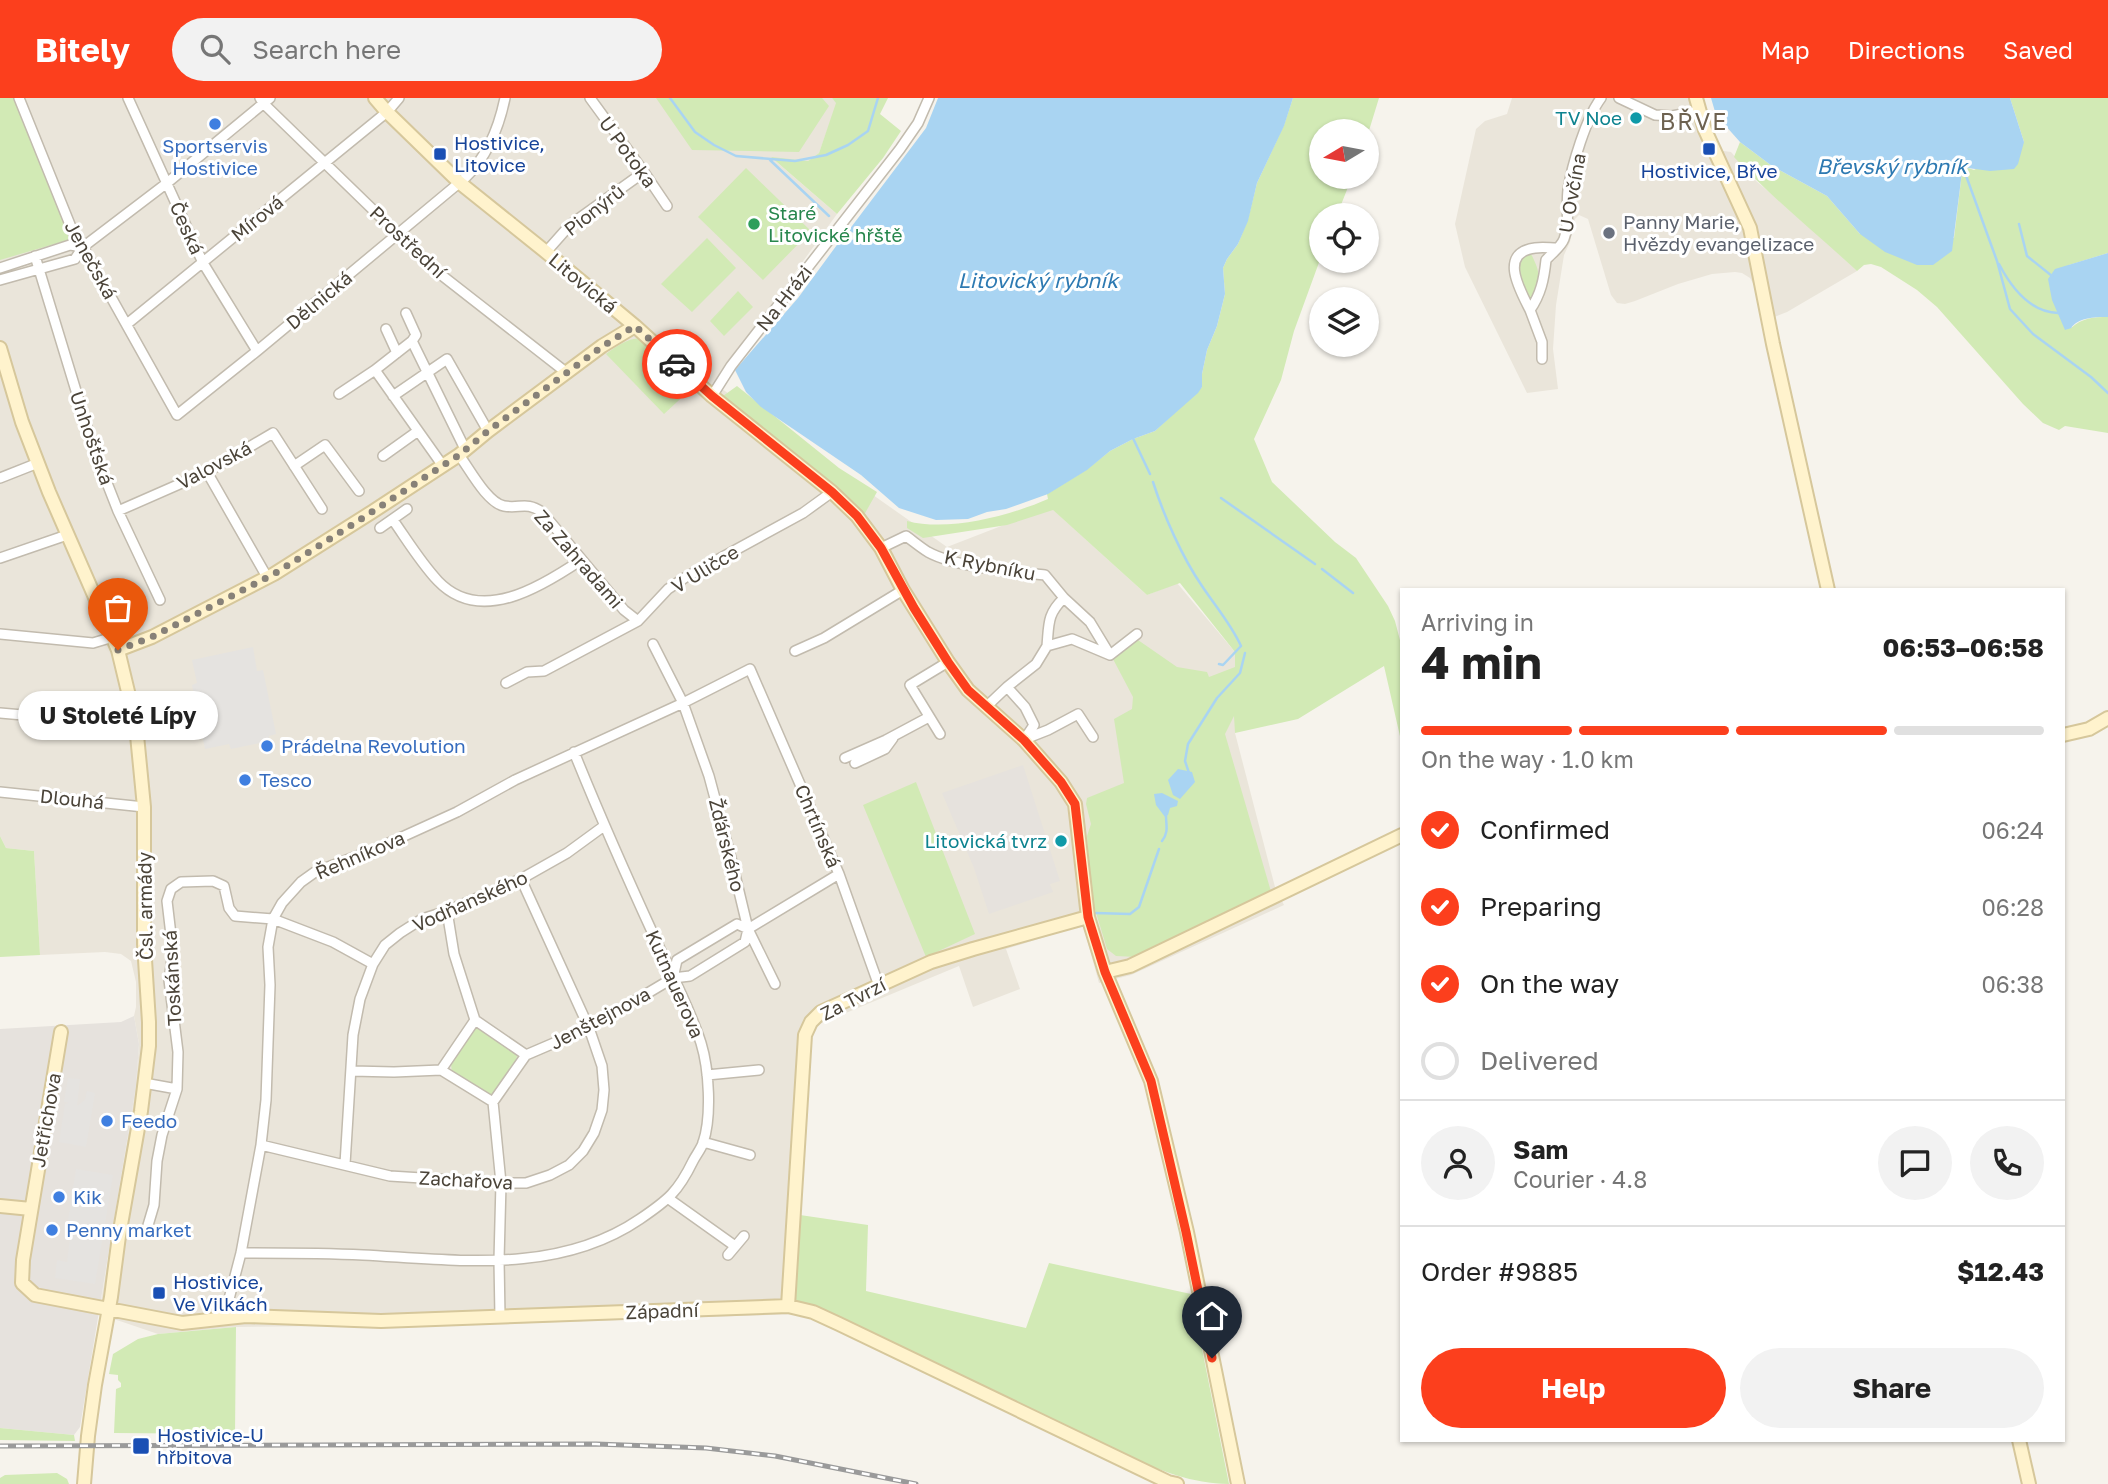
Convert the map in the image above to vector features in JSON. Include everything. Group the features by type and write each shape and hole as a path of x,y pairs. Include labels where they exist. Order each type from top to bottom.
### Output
{"street":[{"name":"Jenečská","path":"19,98 75,237 177,415"},
{"name":"Česká","path":"128,98 203,262 257,351"},
{"name":"Litovická","path":"376,98 460,183 635,326 712,396 832,492 857,516 881,548 903,590 968,690 1024,740 1061,782 1075,804 1088,917 1105,972 1151,1081 1186,1232 1238,1484"},
{"name":"Mírová","path":"127,324 387,112 399,98"},
{"name":"Dělnická","path":"177,415 473,171 501,117 505,98"},
{"name":"U Potoka","path":"590,98 667,206"},
{"name":"Na Hrázi","path":"712,396 731,366 900,149 918,123 929,98"},
{"name":"U Ovčína","path":"1530,310 1538,298 1545,278 1546,260 1563,241 1569,189 1580,147 1594,108 1601,98"},
{"path":"1619,98 1630,100 1655,115 1672,116 1698,105 1705,130 1740,203 1750,228 1828,588"},
{"path":"0,280 75,259 83,247 167,183 265,100"},
{"name":"Prostřední","path":"265,100 325,163 435,270 567,373"},
{"name":"Pionýrů","path":"546,252 570,225 644,172"},
{"path":"0,268 70,245 83,247"},
{"name":"U Ovčína","path":"1542,359 1542,342 1513,264 1517,256 1534,248 1557,248"},
{"name":"Unhošťská","path":"35,256 94,450 118,510 160,600"},
{"name":"Za Zahradami","path":"406,313 416,335 412,341 462,452 489,498 505,507 533,506 542,512 624,610 638,621"},
{"path":"118,650 152,637 267,577 372,512 443,466 635,326"},
{"path":"386,329 397,353"},
{"path":"339,394 412,341"},
{"name":"Čsl. armády","path":"0,348 6,389 118,650 135,725 144,807 144,944 149,1022 144,1083 90,1423 85,1484"},
{"path":"393,396 447,359 488,431"},
{"path":"375,370 443,466"},
{"path":"383,456 418,431"},
{"name":"Valovská","path":"118,510 207,472 273,433 322,509"},
{"path":"294,466 325,445 359,491"},
{"path":"0,478 38,463"},
{"path":"207,472 267,577"},
{"name":"V Uličce","path":"506,683 527,672 544,671 638,621 668,589 686,577 803,513 832,492"},
{"path":"380,528 407,509"},
{"path":"393,520 438,581 452,593 470,601 522,595 554,579 581,561"},
{"path":"0,558 67,535"},
{"name":"K Rybníku","path":"881,548 906,536 928,552 946,559 1045,575 1064,598 1090,622 1110,655"},
{"path":"795,651 824,638 903,590"},
{"path":"987,706 1036,664 1047,646 1049,617 1054,607 1064,598"},
{"path":"0,634 93,643 113,637"},
{"path":"1047,646 1072,639 1110,655 1137,635"},
{"name":"Žďárského","path":"653,644 683,703 709,776 748,929 775,984"},
{"path":"940,734 910,685 948,662"},
{"name":"Řehníkova","path":"224,1318 241,1253 261,1145 266,1100 270,985 268,947 273,919 282,903 315,872 380,847 457,812 515,780 683,703 750,669"},
{"name":"Chrtínská","path":"750,669 839,874 879,986"},
{"path":"1007,687 1025,707 1034,725 1024,740"},
{"path":"0,713 135,725"},
{"path":"1024,740 1078,714 1093,737"},
{"path":"845,758 929,717"},
{"path":"2065,735 2089,729 2108,718"},
{"path":"855,763 885,749 894,736"},
{"name":"Kutnauerova","path":"241,1253 535,1259 582,1248 624,1230 669,1199 686,1175 703,1142 708,1113 707,1075 702,1045 690,1012 604,826 574,752"},
{"name":"Dlouhá","path":"0,792 144,807"},
{"name":"Vodňanského","path":"345,1164 353,1035 360,999 373,964 385,945 422,919 521,879 567,853 604,826"},
{"path":"1105,972 1130,966 1400,836"},
{"name":"Jenštejnova","path":"526,1055 589,1028 673,978 690,976 745,942 748,929 839,874"},
{"name":"Zachařova","path":"261,1145 390,1175 501,1183 526,1183 550,1175 569,1164 583,1151 594,1133 602,1110 603,1066 589,1028 521,879"},
{"name":"Toskánská","path":"146,1232 154,1205 162,1135 177,1089 178,1052 169,980 173,952 167,901 171,889 181,882 213,881 223,886 229,908 235,916 273,919"},
{"path":"447,911 453,954 475,1020 526,1055 493,1102 501,1183 500,1317"},
{"name":"Za Tvrzí","path":"788,1306 805,1035 811,1022 821,1012 942,959 1088,917"},
{"path":"273,919 333,942 373,964"},
{"name":"Jenštejnova","path":"673,978 677,960 737,924 748,929"},
{"path":"441,1070 475,1020"},
{"name":"Jetřichova","path":"61,1032 23,1260 22,1283 35,1295 109,1308"},
{"path":"352,1071 441,1070 493,1102"},
{"path":"707,1075 759,1070"},
{"path":"144,1083 177,1089"},
{"path":"703,1142 750,1155"},
{"path":"669,1199 735,1246"},
{"path":"0,1206 31,1209"},
{"path":"728,1255 744,1236"},
{"name":"Západní","path":"109,1308 146,1318 182,1323 246,1316 381,1321 788,1306 813,1312 1177,1484"},
{"path":"2019,1442 2029,1484"}],"shaded area":[{"path":"0,98 832,98 837,103 819,153 808,161 772,158 837,214 715,384 947,547 1050,507 1147,595 1177,583 1235,652 1235,733 1275,887 1284,905 1131,975 1099,983 1083,925 1006,949 1020,989 973,1007 959,966 817,1025 811,1038 796,1314 500,1324 236,1327 158,1334 99,1314 136,1085 139,1044 134,1016 136,982 131,961 121,954 105,952 40,955 34,851 6,848 0,836"},
{"path":"1512,98 1703,98 1716,150 1731,152 1756,181 1803,220 1857,271 1787,312 1762,322 1754,285 1750,278 1735,272 1712,274 1635,301 1617,303 1611,295 1588,219 1579,215 1575,219 1564,255 1556,305 1553,349 1558,389 1527,393 1465,267 1455,224 1476,129 1485,121 1507,114"},
{"path":"253,647 257,671 263,670 276,734 269,736 269,741 231,749 229,744 205,749 192,685 197,683 192,660"},
{"path":"1023,765 1060,881 1050,884 1053,892 989,914 974,868 942,793"},
{"path":"134,1016 139,1044 136,1086 80,1427 74,1435 0,1428 0,1029 121,1022"},
{"path":"68,1078 80,1079 77,1106 85,1100 87,1091 95,1093 86,1147 59,1142 65,1104 69,1103 64,1102"},
{"path":"76,1169 113,1175 95,1284 55,1278 57,1260 67,1262 71,1229 67,1227"}],"green space":[{"path":"0,98 14,98 70,236 68,240 0,260"},
{"path":"656,98 822,98 829,106 799,152 692,150"},
{"path":"832,98 888,98 880,114 901,131 883,158 837,214 771,157 808,161 819,153 836,103"},
{"path":"1293,98 1379,98 1373,119 1309,119 1309,189 1347,189 1342,203 1309,203 1309,273 1315,273 1294,331 1281,380 1254,439 1272,482 1335,542 1356,558 1388,606 1400,640 1400,736 1384,666 1298,719 1235,733 1234,716 1225,734 1272,895 1137,957 1116,956 1107,949 1091,896 1087,836 1091,824 1086,804 1087,798 1124,783 1114,719 1132,709 1133,697 1113,659 1138,640 1177,667 1207,672 1209,677 1235,667 1235,652 1180,583 1147,595 1053,510 1007,525 923,538 907,528 907,521 941,525 960,523 997,516 1048,499 1047,494 1086,470 1110,451 1155,431 1202,387 1207,350 1217,326 1225,294 1223,268 1238,244 1248,219 1257,183 1284,125"},
{"path":"2010,98 2108,98 2108,253 2069,265 2071,328 2088,319 2108,317 2108,433 2065,426 2059,430 2043,423 1937,307 1917,290 1881,267 1864,265 1857,271 1734,157 1740,142 1772,166 1827,196 1860,234 1954,238 1962,172 1968,168 1974,170 2024,142"},
{"name":"Staré Litovické hřště","path":"746,168 811,231 763,280 698,217"},
{"path":"707,238 736,268 692,312 661,284"},
{"path":"1536,249 1531,254 1537,266 1538,280 1534,298 1529,299 1515,270 1518,259"},
{"path":"738,291 753,307 724,336 710,321"},
{"path":"640,338 691,389 664,414 606,354 626,341"},
{"path":"737,386 839,468 877,492 864,515 839,488 723,396"},
{"path":"916,782 975,934 926,957 863,805"},
{"path":"0,836 6,848 34,851 40,955 0,957"},
{"path":"476,1028 482,1029 517,1056 491,1097 452,1073 451,1064 470,1032"},
{"path":"800,1215 868,1225 866,1291 1026,1328 1049,1263 1191,1294 1229,1484 1189,1479 1128,1457 795,1302"},
{"path":"236,1327 235,1434 114,1433 116,1389 121,1387 121,1383 118,1375 109,1374 113,1354 138,1339 158,1334"},
{"path":"0,1428 74,1435 75,1441 0,1440"},
{"path":"57,1473 67,1479 69,1484 0,1484 0,1478 5,1475"}],"water":[{"name":"Litovický rybník","path":"938,98 1293,98 1284,126 1257,183 1248,221 1223,268 1225,294 1217,326 1207,350 1202,387 1198,393 1155,431 1110,451 1087,470 1048,494 968,519 936,520 899,508 861,475 761,407 746,392 735,370 798,298 842,238 845,235 853,240 856,235 849,230 926,128"},
{"name":"Břevský rybník","path":"1711,98 2010,98 2024,142 2014,169 1990,171 1968,168 1962,172 1952,251 1933,265 1917,265 1885,252 1860,234 1827,196 1772,166 1740,142 1716,115"},
{"path":"2108,253 2108,317 2083,320 2065,330 2052,300 2048,279 2055,269"},
{"path":"1178,769 1192,772 1195,782 1180,799 1173,795 1168,780"},
{"path":"1162,793 1178,801 1177,806 1170,808 1165,817 1156,805 1154,794"}],"waterway":[{"path":"670,98 695,132 714,145 736,156 795,161 826,155 848,145 868,131 878,98"},
{"path":"770,160 829,216"},
{"path":"1964,170 1997,261 2010,309 2033,334 2108,393"},
{"path":"2019,224 2027,256 2052,276"},
{"path":"1999,264 2022,297 2039,308 2058,313"},
{"path":"1132,436 1150,474"},
{"path":"1153,482 1187,562 1241,646"},
{"path":"1221,498 1315,564"},
{"path":"1322,569 1353,593"},
{"path":"1219,664 1223,665 1241,646"},
{"path":"1189,773 1185,761 1188,744 1217,698 1240,673 1245,653"},
{"path":"1162,841 1166,832 1166,816"},
{"path":"1095,913 1130,914 1139,907 1159,849"}],"railway":[{"path":"0,1446 596,1444 706,1448 775,1456 916,1484"}],"way so far":[{"path":"118,650 152,637 274,574 459,455 603,346 635,326 677,364"}],"place":[{"name":"TV Noe","path":"1636,118"},
{"name":"Sportservis Hostivice","path":"215,124"},
{"name":"Hostivice, Břve","path":"1709,149"},
{"name":"Hostivice, Litovice","path":"440,154"},
{"name":"Staré Litovické hřště","path":"754,224"},
{"name":"Panny Marie, Hvězdy evangelizace","path":"1609,233"},
{"name":"U Stoleté Lípy","path":"118,650"},
{"name":"Prádelna Revolution","path":"267,746"},
{"name":"Tesco","path":"245,780"},
{"name":"Litovická tvrz","path":"1061,841"},
{"name":"Feedo","path":"107,1121"},
{"name":"Kik","path":"59,1197"},
{"name":"Penny market","path":"52,1230"},
{"name":"Hostivice, Ve Vilkách","path":"159,1293"},
{"name":"Hostivice-U hřbitova","path":"141,1446"}],"district":[{"name":"BŘVE","path":"1694,122"}],"route":[{"path":"677,364 712,396 832,492 857,516 881,548 914,608 968,690 1024,740 1061,782 1075,804 1088,917 1105,972 1151,1081 1212,1358"}]}
